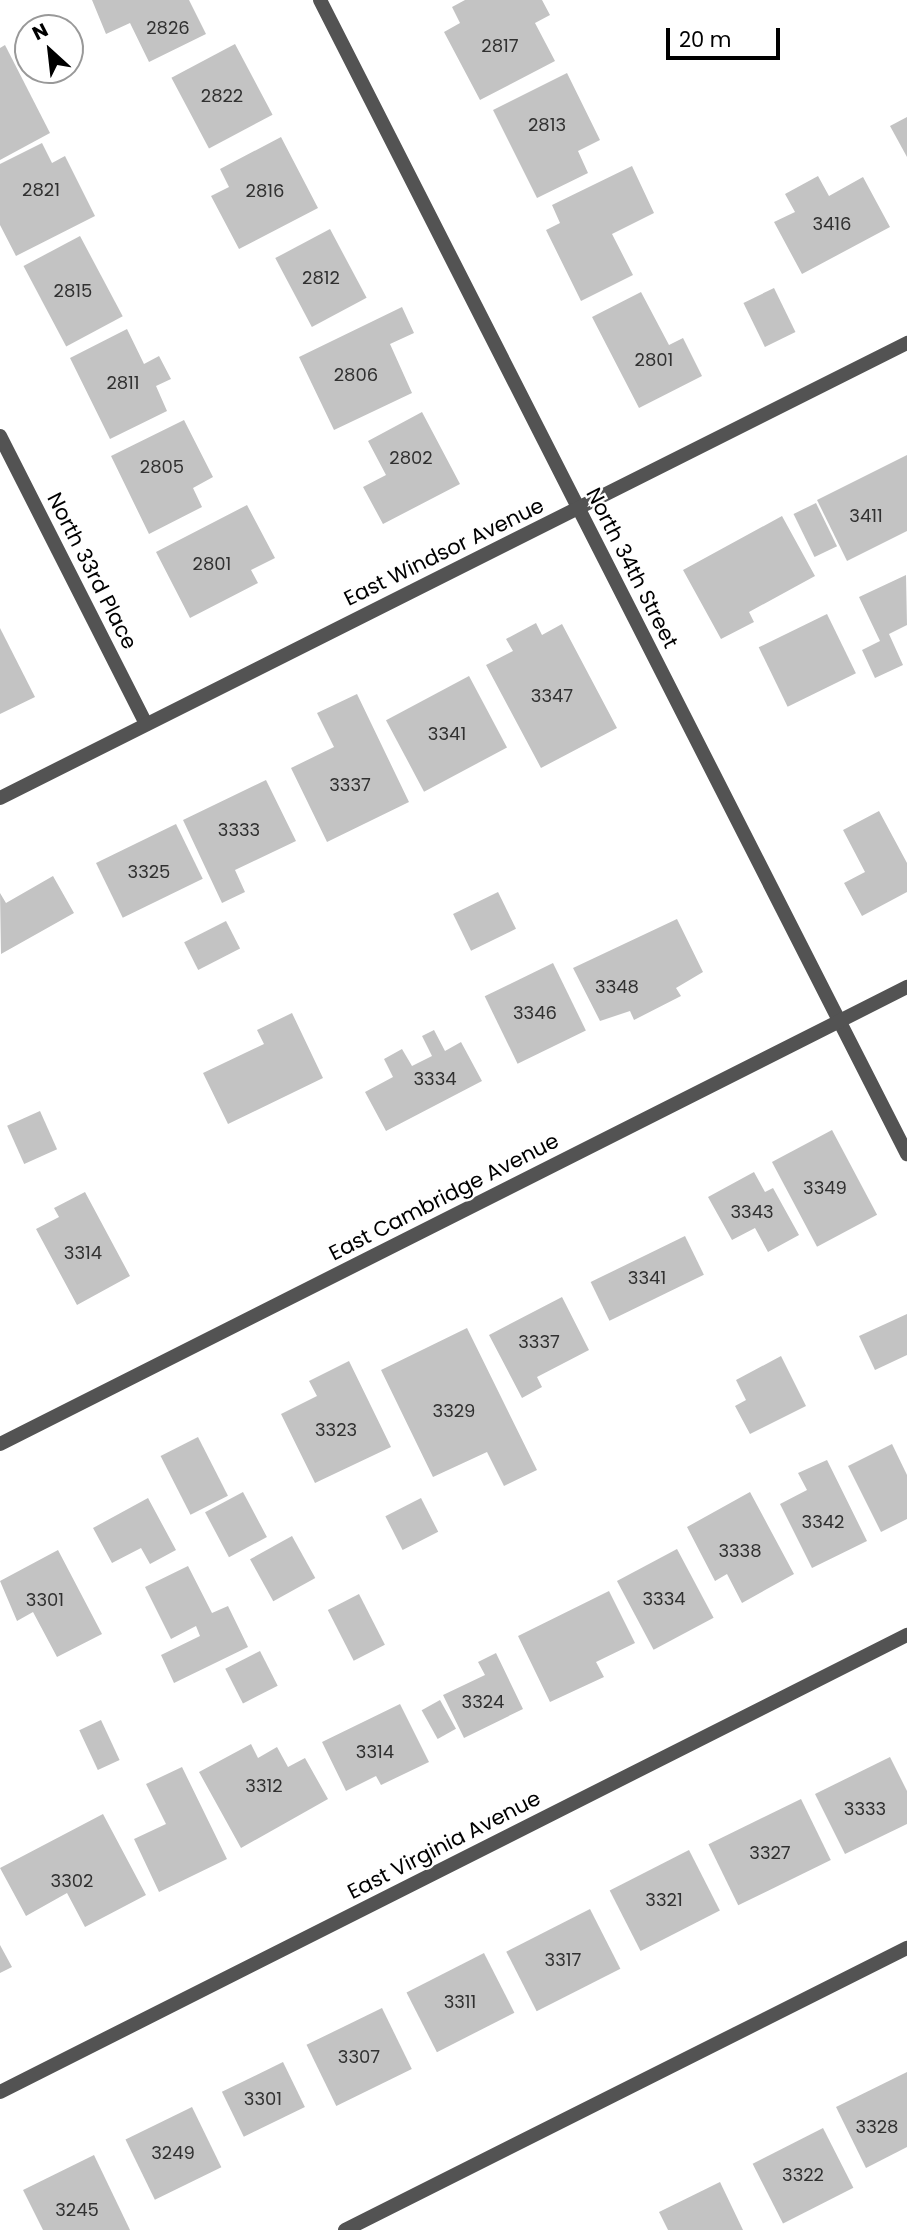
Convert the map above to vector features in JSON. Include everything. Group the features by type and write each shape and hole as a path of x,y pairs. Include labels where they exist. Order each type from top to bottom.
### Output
{"street":[{"name":"North 34th Street","path":"320,0 907,1154"},
{"name":"East Windsor Avenue","path":"0,799 907,343"},
{"name":"North 33rd Place","path":"0,436 146,724"},
{"name":"East Cambridge Avenue","path":"0,1444 907,987"},
{"name":"East Virginia Avenue","path":"0,2092 907,1635"},
{"path":"345,2230 907,1948"}],"building":[{"path":"92,0 189,0 206,34 149,62 130,23 106,34"},
{"path":"465,0 542,0 550,15 535,23 555,61 480,100 444,32 460,23 452,7"},
{"path":"235,44 273,115 209,148 171,78"},
{"path":"5,45 14,63 14,84 25,84 50,133 0,160 0,48"},
{"path":"567,73 600,140 578,151 588,173 537,198 493,110"},
{"path":"907,117 907,157 890,126"},
{"path":"281,137 318,208 239,249 211,196 229,187 220,169"},
{"path":"42,143 52,163 65,156 95,216 16,256 0,225 0,164"},
{"path":"632,166 654,213 612,234 633,275 581,301 546,230 560,223 552,205"},
{"path":"818,176 829,196 863,177 890,227 802,274 774,222 795,212 785,194"},
{"path":"330,229 367,298 312,327 275,258"},
{"path":"80,236 123,316 66,346 23,266"},
{"path":"774,288 795,332 765,347 743,303"},
{"path":"641,292 669,345 683,338 702,376 639,408 592,317"},
{"path":"402,307 414,333 390,344 412,393 334,430 299,357"},
{"path":"127,329 144,364 159,356 171,379 156,386 167,411 110,439 70,358"},
{"path":"422,412 460,484 383,524 363,487 386,475 368,441"},
{"path":"184,420 213,477 193,488 202,507 149,534 111,456"},
{"path":"907,455 907,531 847,561 817,500"},
{"path":"816,503 837,546 815,557 794,514"},
{"path":"247,505 275,558 251,570 258,583 190,618 156,552"},
{"path":"782,516 815,576 749,612 754,622 721,639 683,570"},
{"path":"906,575 907,625 889,634 903,665 875,678 862,650 880,641 859,597"},
{"path":"827,614 856,673 788,707 759,647"},
{"path":"536,623 542,635 562,624 617,728 541,768 486,665 513,651 506,639"},
{"path":"0,628 35,697 0,714"},
{"path":"469,676 507,748 424,792 386,720"},
{"path":"357,694 409,802 327,842 291,768 334,747 317,713"},
{"path":"266,780 296,841 235,870 245,892 222,903 183,820"},
{"path":"879,811 907,863 907,892 862,916 844,883 865,872 843,830"},
{"path":"176,824 203,879 123,918 96,863"},
{"path":"53,876 74,913 1,954 0,893 6,903"},
{"path":"498,892 516,929 471,951 453,914"},
{"path":"677,919 703,972 676,988 681,996 634,1020 630,1011 600,1021 573,968"},
{"path":"226,921 240,949 198,970 184,942"},
{"path":"553,963 586,1030 518,1064 485,996"},
{"path":"292,1013 323,1078 228,1124 203,1073 264,1044 257,1030"},
{"path":"434,1030 445,1051 461,1042 482,1081 386,1131 365,1092 393,1077 384,1059 402,1049 412,1066 432,1056 422,1036"},
{"path":"40,1111 57,1149 24,1164 7,1126"},
{"path":"832,1130 877,1215 817,1247 772,1162"},
{"path":"754,1172 765,1192 773,1188 799,1235 768,1252 755,1228 732,1240 708,1197"},
{"path":"85,1192 130,1276 77,1305 36,1229 59,1217 54,1208"},
{"path":"685,1236 704,1275 609,1321 591,1282"},
{"path":"562,1297 589,1350 537,1377 542,1387 522,1398 489,1335"},
{"path":"907,1314 907,1355 875,1370 859,1336"},
{"path":"467,1328 537,1470 504,1486 487,1452 433,1477 381,1370"},
{"path":"781,1356 806,1406 750,1434 735,1406 746,1400 736,1380"},
{"path":"349,1361 391,1447 315,1483 281,1414 317,1396 309,1381"},
{"path":"198,1437 228,1496 191,1515 161,1456"},
{"path":"892,1444 907,1475 907,1519 881,1532 848,1466"},
{"path":"827,1460 867,1541 812,1568 780,1504 807,1490 798,1473"},
{"path":"243,1492 267,1537 229,1557 205,1512"},
{"path":"750,1492 794,1574 742,1603 727,1574 715,1581 687,1527"},
{"path":"148,1498 176,1550 150,1564 141,1548 112,1563 93,1528"},
{"path":"421,1498 438,1532 403,1550 385,1516"},
{"path":"292,1536 315,1578 273,1601 250,1559"},
{"path":"677,1549 714,1618 654,1650 617,1581"},
{"path":"58,1550 102,1634 57,1657 33,1612 17,1621 0,1581"},
{"path":"188,1566 212,1613 228,1606 248,1647 174,1683 161,1655 200,1636 196,1626 171,1639 145,1587"},
{"path":"609,1591 635,1643 596,1662 604,1677 550,1702 518,1636"},
{"path":"359,1594 385,1645 354,1661 328,1610"},
{"path":"260,1651 278,1686 243,1703 225,1669"},
{"path":"496,1653 523,1709 464,1738 443,1695 485,1675 478,1662"},
{"path":"440,1700 456,1729 438,1739 422,1710"},
{"path":"400,1704 429,1762 381,1785 376,1776 346,1791 322,1742"},
{"path":"101,1720 120,1760 98,1770 79,1730"},
{"path":"251,1744 258,1758 277,1747 288,1767 305,1758 328,1799 241,1848 199,1772"},
{"path":"890,1757 907,1791 907,1824 845,1854 815,1794"},
{"path":"182,1767 227,1859 159,1892 134,1839 166,1824 146,1784"},
{"path":"801,1799 831,1860 738,1905 708,1844"},
{"path":"103,1814 146,1895 85,1927 67,1893 26,1916 0,1868"},
{"path":"689,1850 720,1911 641,1951 610,1890"},
{"path":"590,1909 620,1969 537,2011 506,1952"},
{"path":"0,1945 12,1967 0,1973"},
{"path":"484,1953 514,2013 437,2052 406,1992"},
{"path":"382,2008 412,2069 336,2106 307,2045"},
{"path":"283,2062 305,2107 244,2137 222,2092"},
{"path":"907,2072 907,2147 866,2168 836,2107"},
{"path":"192,2107 221,2167 155,2200 125,2139"},
{"path":"823,2128 853,2188 783,2224 753,2164"},
{"path":"94,2155 130,2230 43,2230 23,2190"},
{"path":"720,2182 743,2230 668,2230 659,2212"}]}
